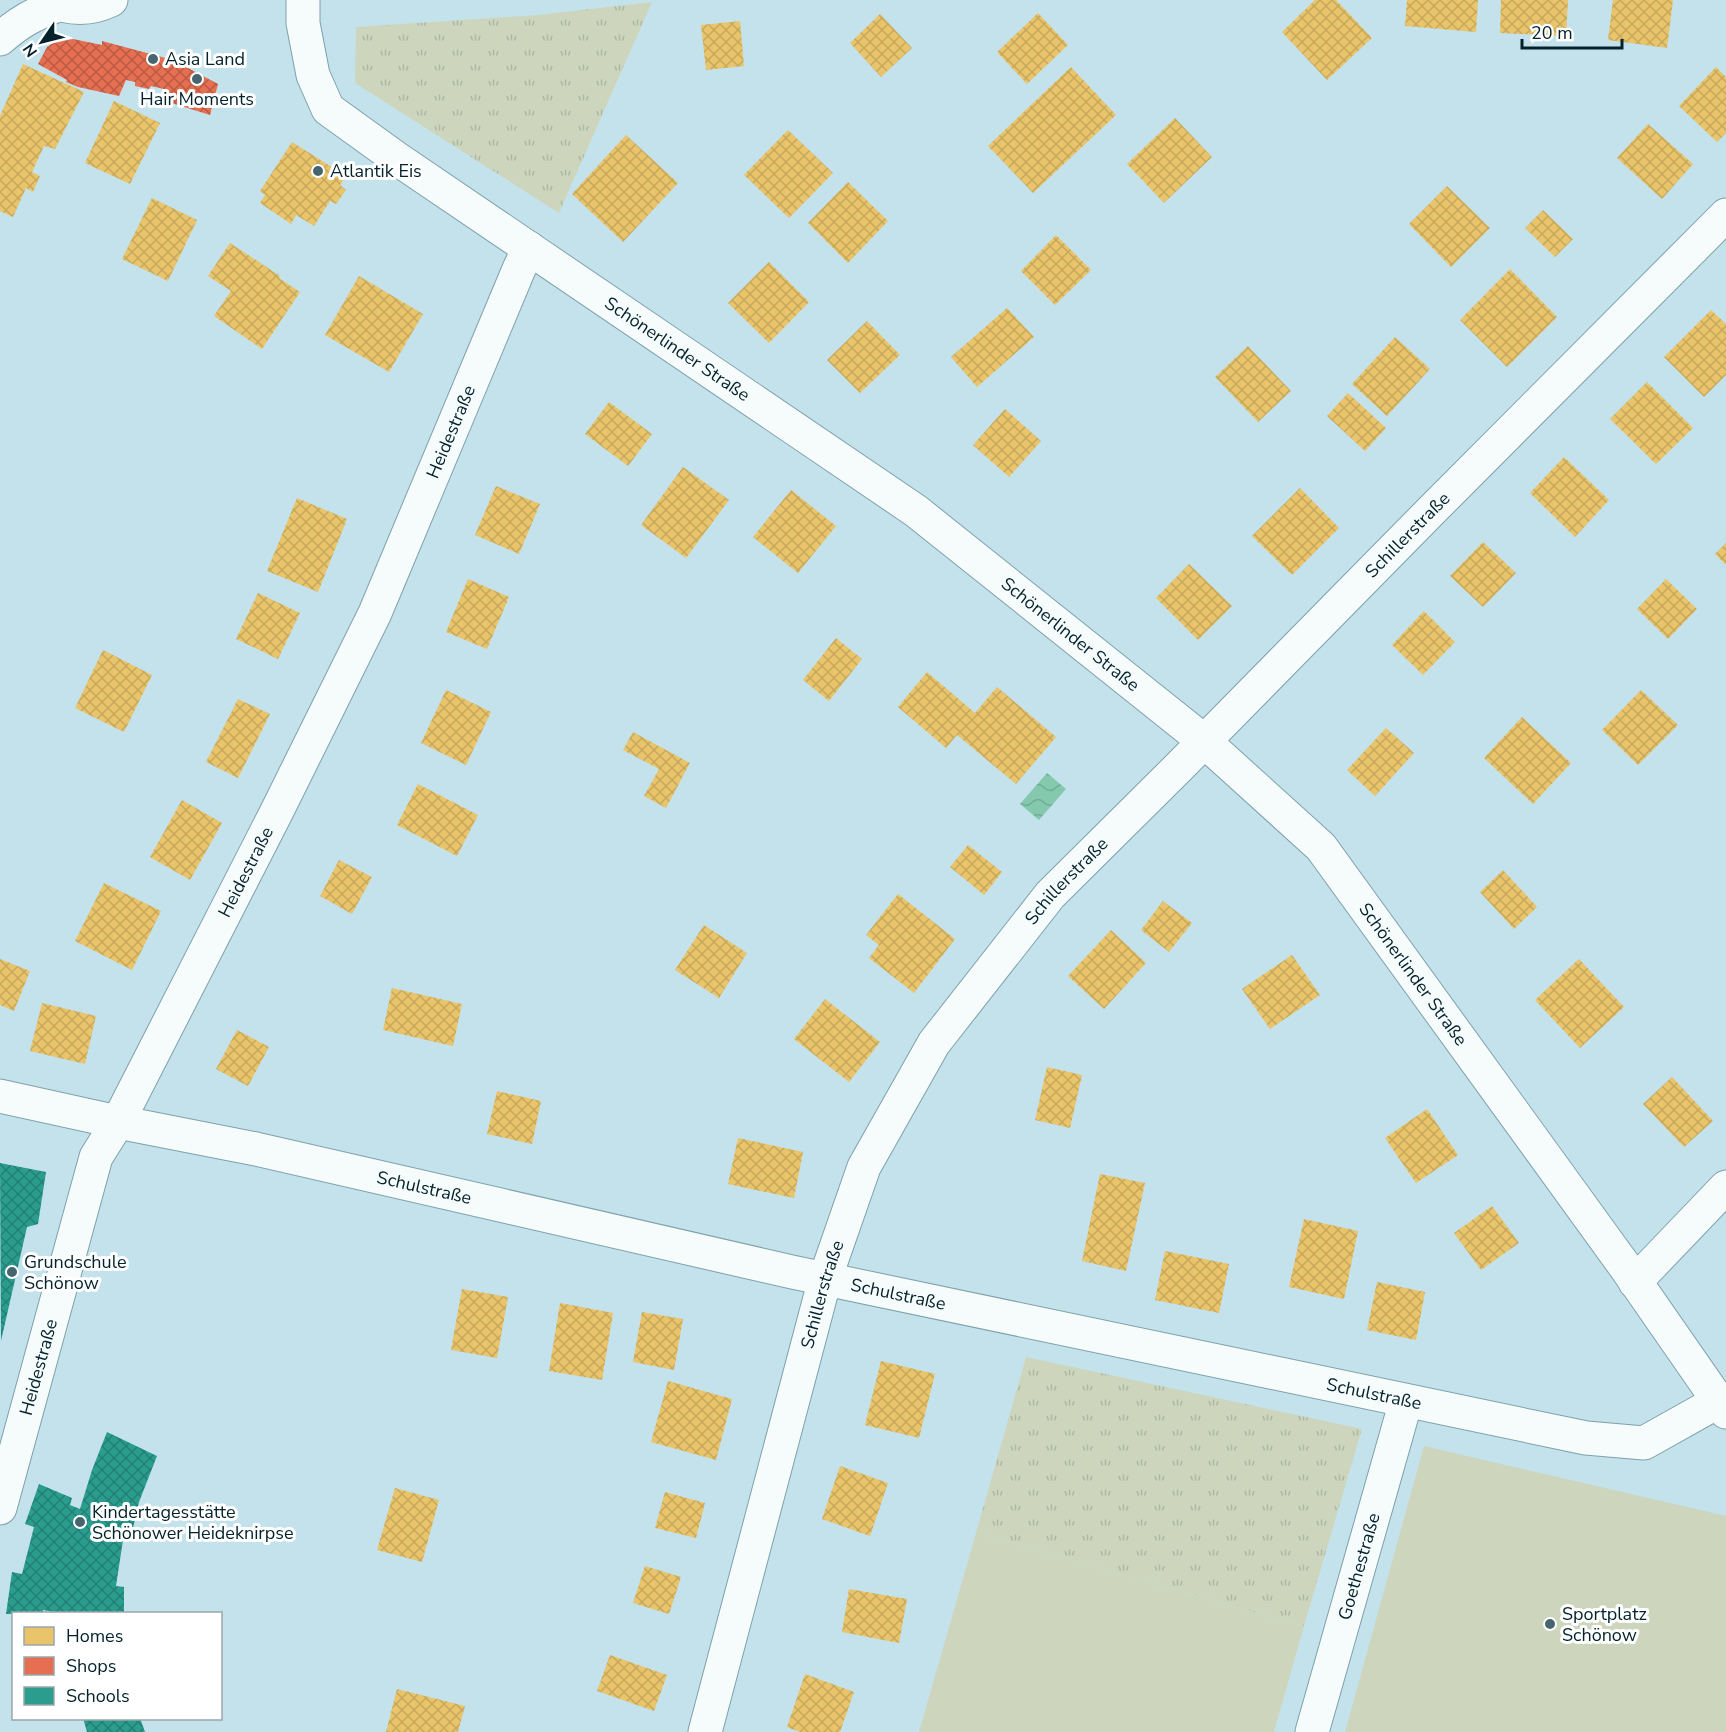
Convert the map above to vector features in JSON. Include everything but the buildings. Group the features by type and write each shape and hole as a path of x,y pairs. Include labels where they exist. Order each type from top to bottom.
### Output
{"street":[{"path":"0,39 53,2 76,8 93,7 111,0"},
{"name":"Schönerlinder Straße","path":"303,0 303,23 313,75 328,109 396,158 916,511 1204,741 1321,847 1723,1406"},
{"name":"Schillerstraße","path":"705,1732 825,1279 864,1167 934,1043 1050,895 1726,214"},
{"name":"Heidestraße","path":"0,1508 96,1157 118,1122 375,613 529,248"},
{"name":"Schulstraße","path":"0,1096 256,1149 825,1279 1586,1438 1644,1443 1723,1406"},
{"path":"1635,1282 1726,1187"},
{"name":"Goethestraße","path":"1312,1732 1406,1401"}],"green space":[{"path":"652,2 559,213 355,83 356,27 538,15"},
{"path":"1026,1357 1362,1429 1304,1626 976,1533"},
{"name":"Sportplatz Schönow","path":"1424,1446 1726,1516 1726,1732 1345,1732"},
{"path":"976,1533 1304,1626 1274,1732 919,1732"}],"water":[{"path":"1047,773 1066,789 1039,820 1020,804"}],"place":[{"name":"Asia Land","path":"153,59"},
{"name":"Hair Moments","path":"197,79"},
{"name":"Atlantik Eis","path":"318,171"},
{"name":"Grundschule Schönow","path":"12,1272"},
{"name":"Kindertagesstätte Schönower Heideknirpse","path":"80,1522"},
{"name":"Sportplatz Schönow","path":"1550,1624"}]}
